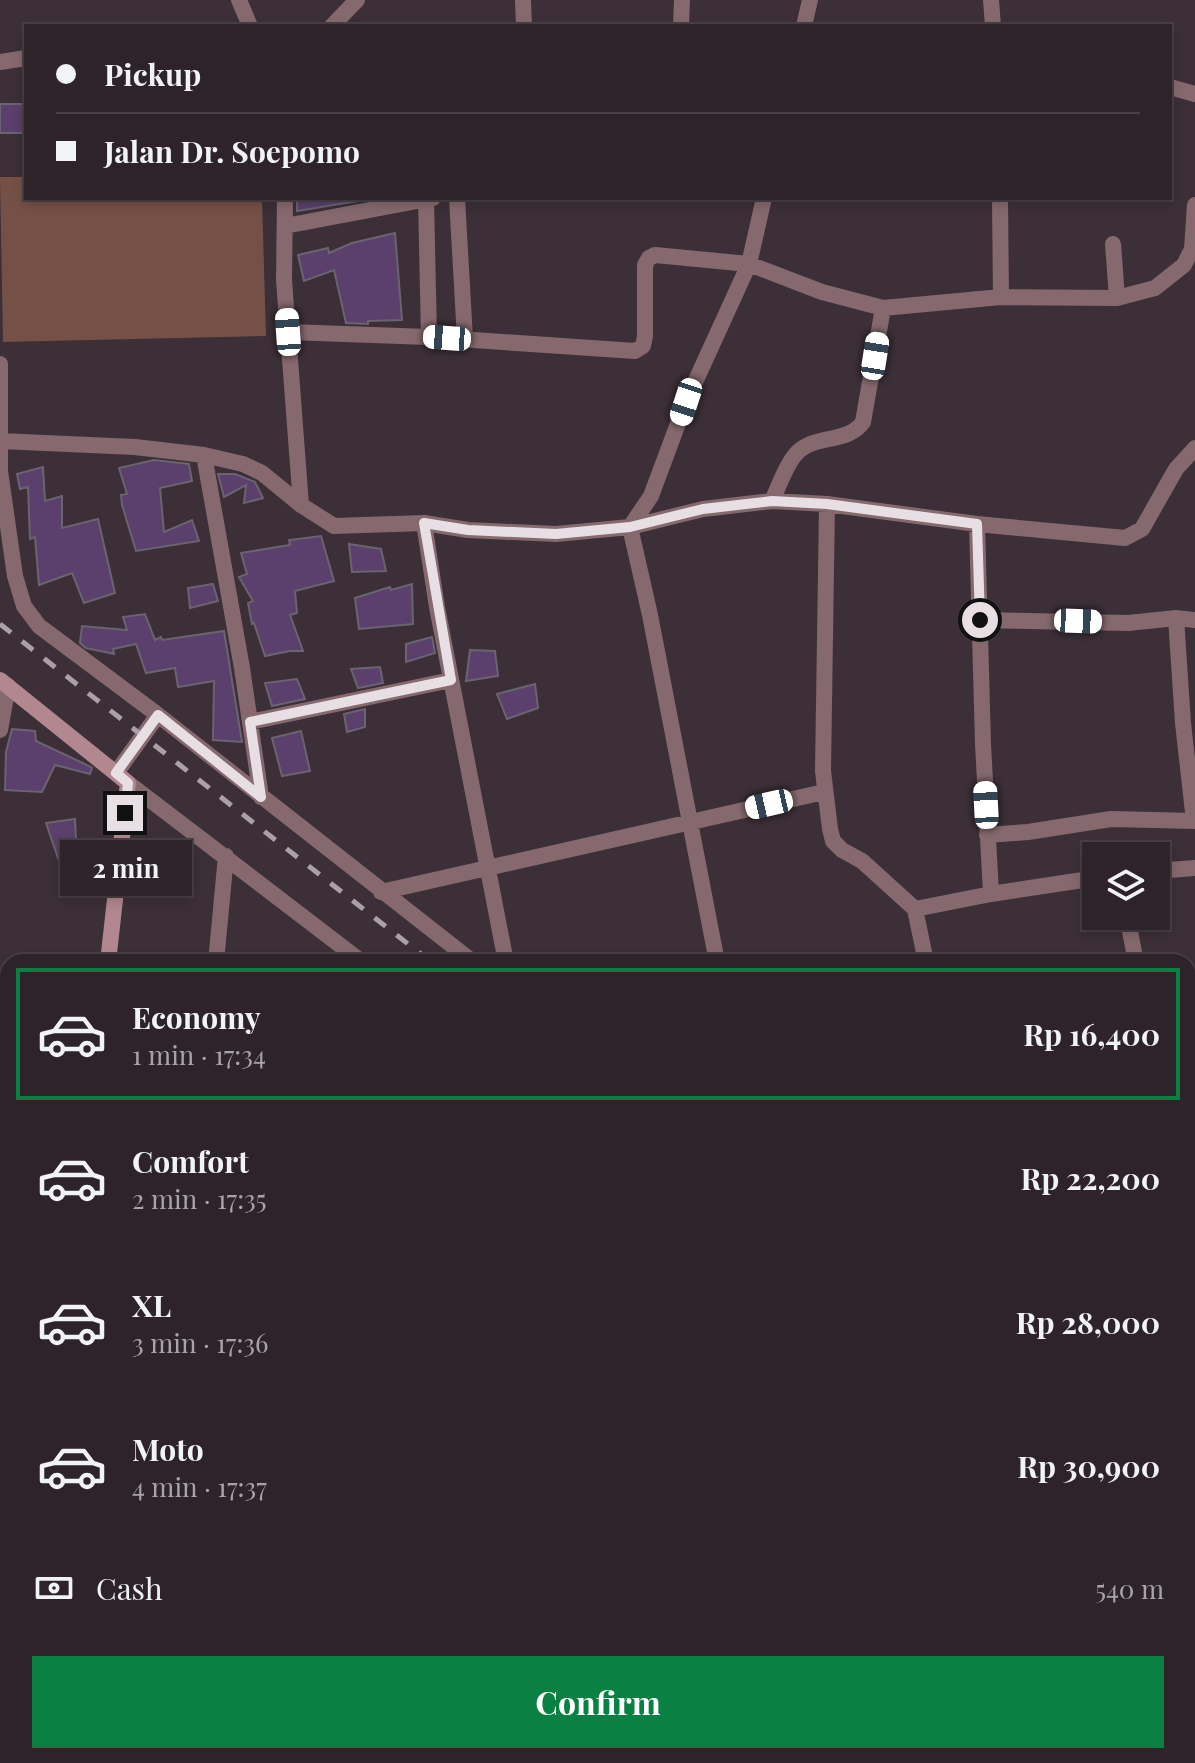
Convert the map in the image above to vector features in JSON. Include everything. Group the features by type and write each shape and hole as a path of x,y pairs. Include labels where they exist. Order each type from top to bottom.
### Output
{"street":[{"path":"239,0 249,24"},
{"path":"334,24 357,0"},
{"path":"523,0 524,24"},
{"path":"681,24 682,0"},
{"path":"804,24 810,0"},
{"path":"991,0 993,24"},
{"path":"0,62 24,58"},
{"path":"1172,88 1195,94"},
{"path":"285,200 284,280 301,505"},
{"path":"285,226 421,200"},
{"path":"426,200 429,337"},
{"path":"457,200 465,339"},
{"path":"715,954 630,527 651,496 686,402 749,264 764,200"},
{"path":"1000,200 1001,297"},
{"path":"288,332 429,337 635,351 643,346 645,336 645,265 649,258 665,255 749,264 822,292 883,308 1001,297 1117,298 1155,288 1184,265 1192,249 1194,216"},
{"path":"1113,244 1117,298"},
{"path":"772,501 795,455 813,443 857,430 863,422 883,308"},
{"path":"0,364 0,471 15,576 28,615 462,954"},
{"path":"0,441 135,447 204,455 243,464 262,473 301,505 334,526 424,523 468,530 556,534 630,527 703,509 772,501 827,504 977,524 1125,538 1135,536 1142,529 1176,469 1195,448"},
{"path":"204,455 261,797"},
{"path":"827,504 824,792 833,841 862,861 915,909 924,954"},
{"path":"424,523 504,954"},
{"path":"977,524 991,894"},
{"path":"980,620 1128,623 1176,618 1195,620"},
{"path":"987,835 1111,819 1194,821 1176,618"},
{"path":"250,722 451,680"},
{"path":"0,730 4,683"},
{"path":"4,683 352,954"},
{"path":"109,954 122,778 158,715"},
{"path":"381,892 824,792"},
{"path":"217,954 226,856"},
{"path":"1170,870 1195,868"},
{"path":"915,909 1082,880"},
{"path":"1130,930 1134,954"}],"shaded area":[{"path":"0,177 24,177 24,200 262,200 266,336 3,342"}],"building":[{"path":"0,104 24,104 24,133 0,133"},
{"path":"297,200 358,201 297,211"},
{"path":"395,233 402,320 346,323 334,270 304,281 298,255 328,248 329,253 352,243"},
{"path":"154,460 189,464 192,481 160,488 164,532 192,520 199,541 136,551 122,505 121,495 127,494 119,468"},
{"path":"43,467 45,501 62,496 62,528 98,519 115,593 84,603 72,573 39,585 35,537 30,539 28,487 20,489 17,474"},
{"path":"218,474 235,474 255,482 263,498 244,503 246,485 224,497"},
{"path":"321,536 334,581 295,591 297,613 290,615 303,651 265,656 252,624 248,603 253,601 239,577 247,574 241,553 290,545 289,540"},
{"path":"349,544 381,549 386,571 352,572"},
{"path":"213,584 218,601 190,608 188,588"},
{"path":"412,584 413,624 359,629 355,598"},
{"path":"145,614 155,640 224,631 242,742 213,740 214,681 178,687 175,668 146,673 136,644 113,649 114,654 86,648 80,643 82,626 127,630 123,617"},
{"path":"432,637 435,653 406,662 406,644"},
{"path":"470,650 495,651 498,676 466,681"},
{"path":"380,667 383,683 358,688 351,669"},
{"path":"297,679 305,699 272,706 265,683"},
{"path":"535,684 538,708 507,719 497,694"},
{"path":"365,709 365,727 347,732 344,714"},
{"path":"12,729 35,731 36,741 89,766 92,768 90,774 55,765 42,792 5,790 6,752"},
{"path":"301,731 310,771 282,776 272,738"},
{"path":"75,819 77,860 59,861 46,823"}],"railway":[{"path":"0,624 421,954"}],"route":[{"path":"125,813 128,783 116,773 158,715 261,797 250,722 451,680 424,523 443,528 556,534 630,527 703,509 772,501 827,504 977,524 980,620"}]}
